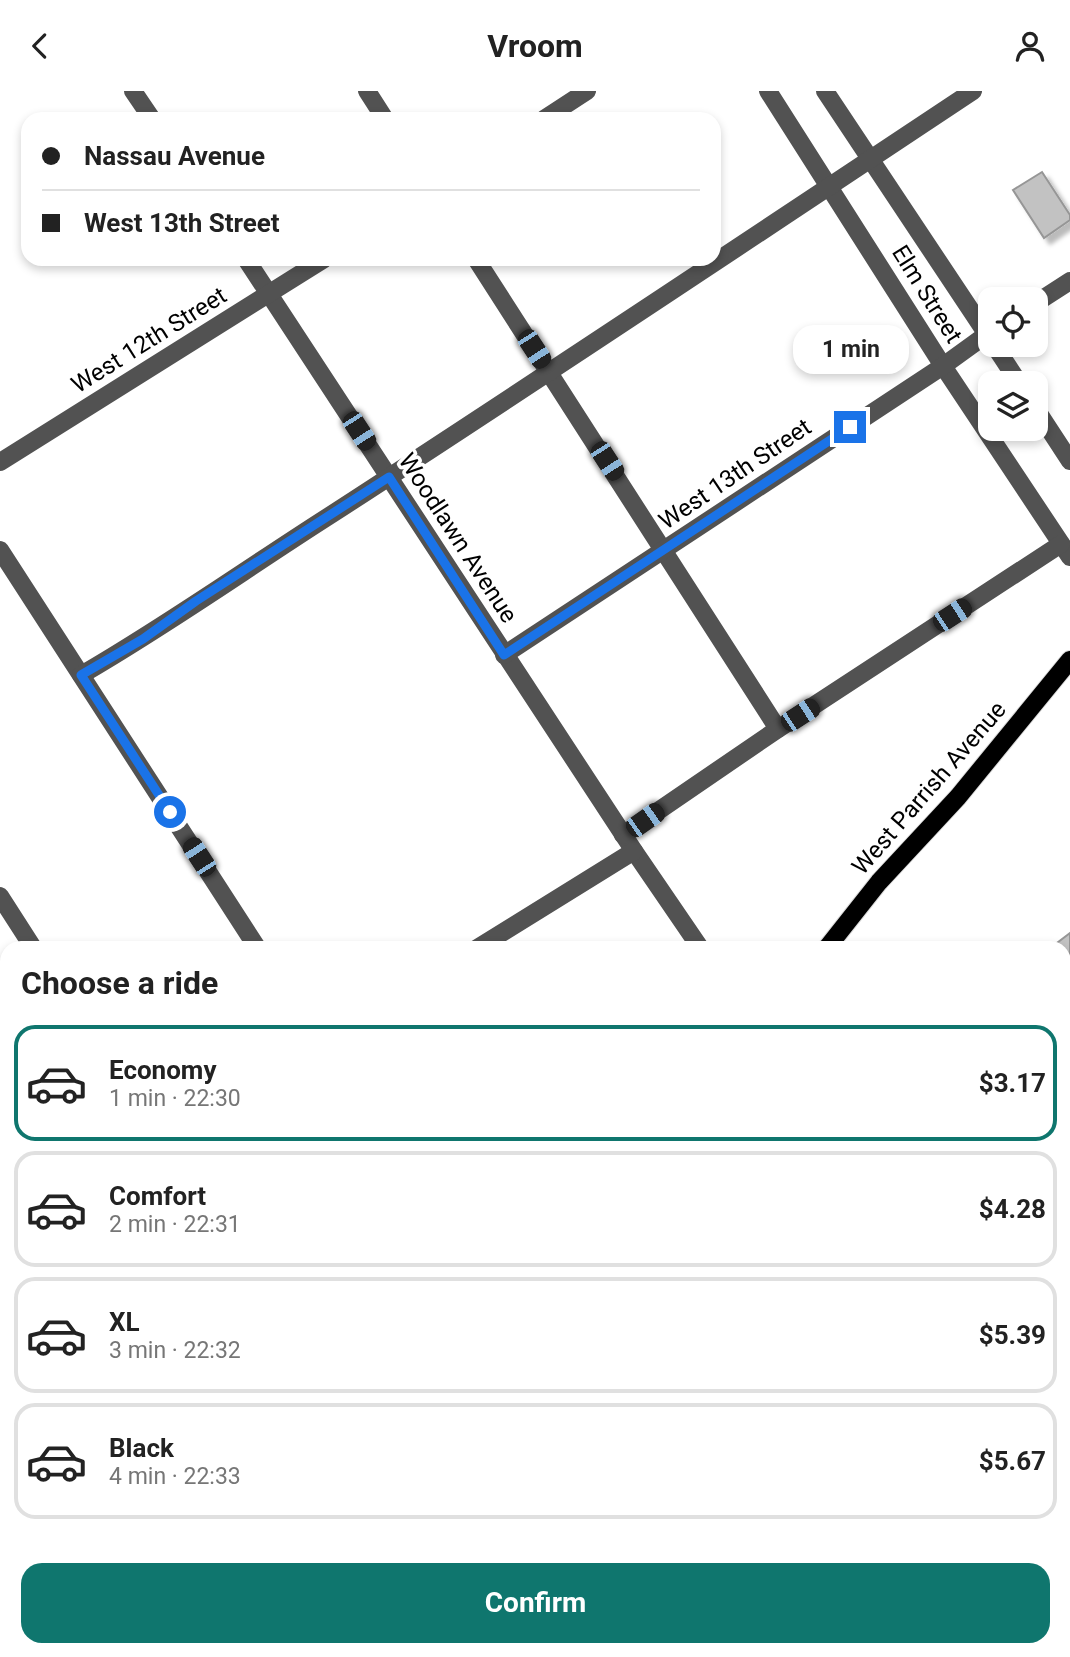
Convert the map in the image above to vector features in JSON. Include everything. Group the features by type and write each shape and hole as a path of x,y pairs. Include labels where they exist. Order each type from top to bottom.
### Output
{"main road":[{"name":"West Parrish Avenue","path":"832,941 879,882 958,797 1070,660"}],"street":[{"path":"133,91 147,112"},
{"path":"367,91 380,112"},
{"path":"555,112 587,91"},
{"name":"Elm Street","path":"768,91 943,366 1066,550"},
{"name":"Elm Street","path":"825,91 978,319"},
{"path":"721,257 969,92"},
{"name":"Woodlawn Avenue","path":"251,266 504,655 696,941"},
{"name":"West 12th Street","path":"0,462 313,266"},
{"path":"481,266 778,729"},
{"path":"81,675 143,639 196,601 707,266"},
{"path":"1048,295 1070,281"},
{"name":"West 13th Street","path":"504,655 978,346"},
{"path":"1048,427 1070,461"},
{"path":"0,550 253,941"},
{"path":"623,835 778,729 1066,550"},
{"path":"489,941 634,851"},
{"path":"0,896 29,941"}],"building":[{"path":"1042,172 1070,215 1070,220 1044,238 1013,190"},
{"path":"1070,933 1070,941 1060,941"}],"route":[{"path":"170,812 81,675 143,639 196,601 389,477 504,655 850,427"}]}
